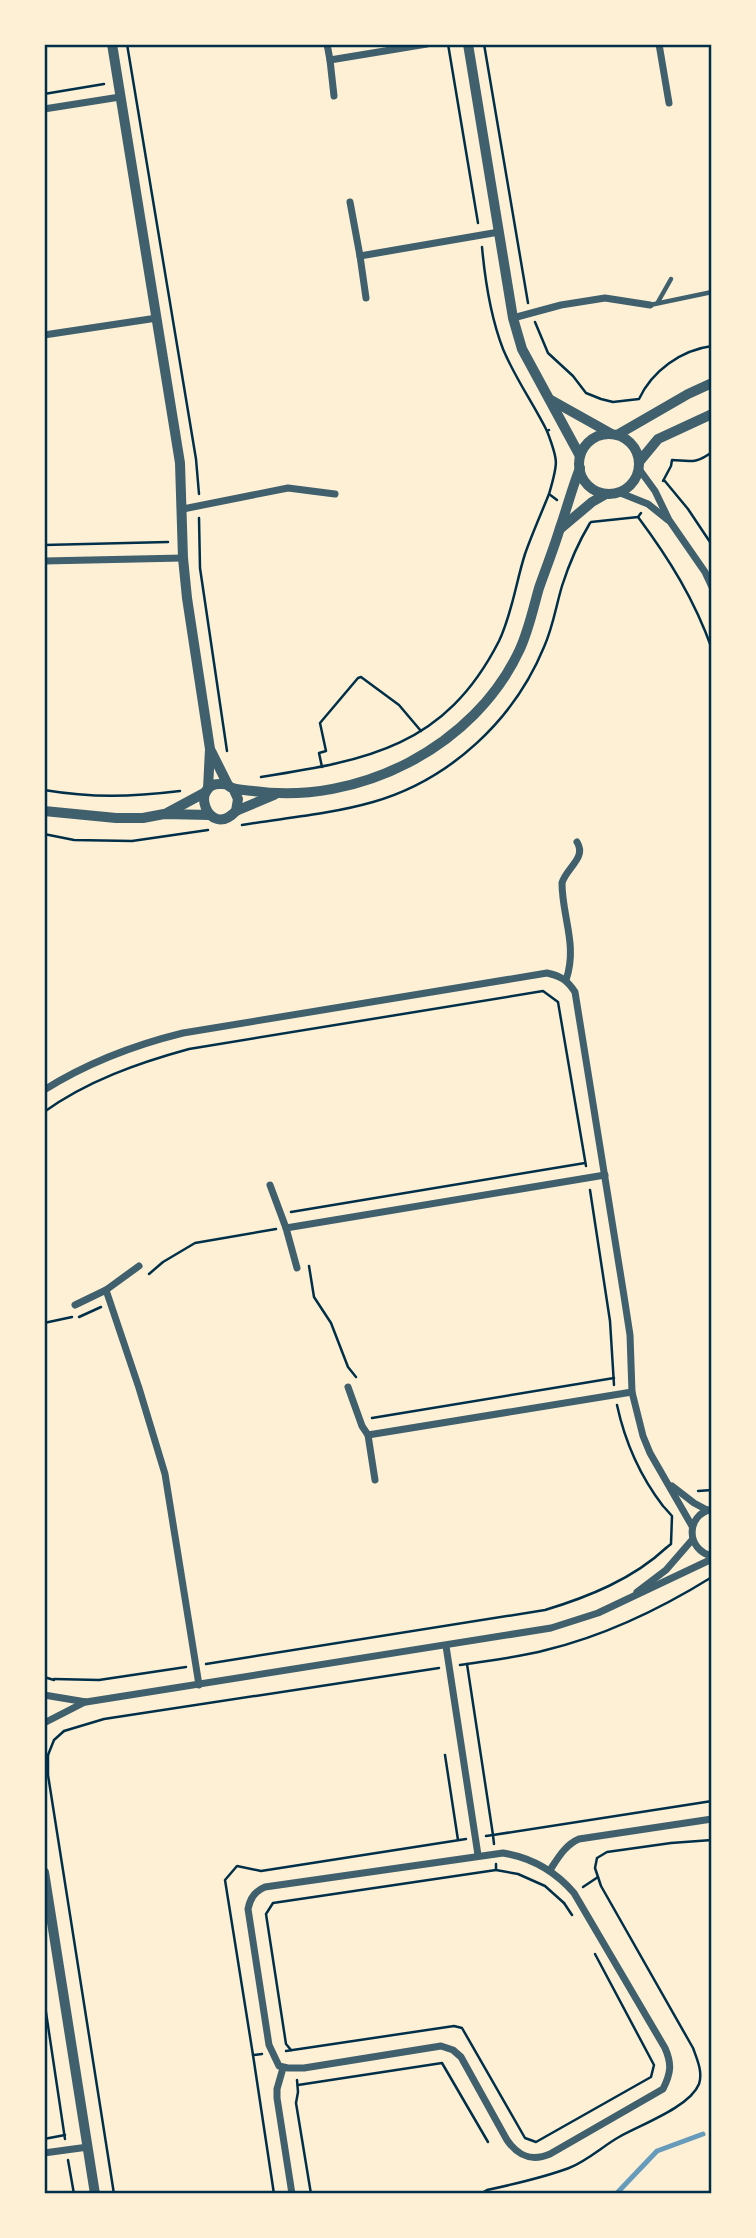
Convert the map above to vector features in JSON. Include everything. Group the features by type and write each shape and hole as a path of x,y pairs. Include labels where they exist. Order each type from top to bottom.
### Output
{"street":[{"path":"112,44 180,463 183,558 210,749 204,804 210,815"},
{"path":"327,44 334,96"},
{"path":"330,60 427,44"},
{"path":"468,44 513,318 522,349 580,456"},
{"path":"659,44 669,103"},
{"path":"44,109 120,97"},
{"path":"349,201 366,298"},
{"path":"360,256 499,232"},
{"path":"513,318 561,305 605,298 654,304"},
{"path":"44,335 157,318"},
{"path":"606,494 588,485 582,477 580,456 584,447 600,435 613,434 712,383"},
{"path":"551,400 632,444 639,465 669,520 705,572 712,587"},
{"path":"560,529 592,502 632,484 639,465 658,439 712,414"},
{"path":"164,814 216,784 276,794 334,787 386,774 443,742 466,723 501,682 519,650 580,468"},
{"path":"183,509 288,488 335,494"},
{"path":"618,492 648,504 669,520"},
{"path":"44,561 183,558"},
{"path":"210,749 238,799 236,811"},
{"path":"44,811 116,818 143,818 164,814 210,815 220,819 276,794"},
{"path":"566,980 572,951 562,883 580,853 577,842"},
{"path":"44,1090 93,1063 148,1042 183,1033 547,972 559,975 575,992 629,1335 632,1392 650,1453 692,1526"},
{"path":"286,1228 605,1175"},
{"path":"270,1185 297,1268"},
{"path":"75,1305 106,1290 139,1266"},
{"path":"106,1290 165,1474 199,1685"},
{"path":"348,1387 368,1434 375,1480"},
{"path":"368,1434 632,1392"},
{"path":"667,1481 694,1503 710,1510"},
{"path":"710,1510 695,1519 692,1540 700,1551 712,1558"},
{"path":"625,1601 666,1570 692,1540"},
{"path":"44,1723 86,1702 551,1628 577,1621 625,1601 712,1558"},
{"path":"446,1646 478,1855"},
{"path":"44,1695 86,1702"},
{"path":"550,1870 566,1847 579,1839 712,1819"},
{"path":"503,1853 520,1856 550,1870 561,1878 574,1894 665,2048 671,2068 663,2089 550,2154 530,2158 514,2150 461,2057 453,2050 441,2046 295,2068 279,2066 271,2053 248,1909 256,1892 265,1887 503,1853"},
{"path":"44,1872 49,1932 95,2194"},
{"path":"283,2067 277,2098 292,2194"},
{"path":"44,2153 88,2147"}],"lane":[{"path":"654,304 671,279"},
{"path":"654,304 712,292"}],"path":[{"path":"484,44 527,299 548,353 586,393 613,402 639,399 652,377 663,367 677,358 712,346"},
{"path":"44,94 118,80"},
{"path":"655,491 664,480 672,460 692,462 701,460 712,452"},
{"path":"664,480 712,545"},
{"path":"257,777 322,767 377,753 398,745 444,714 465,692 500,639 525,553 549,494"},
{"path":"638,517 663,549 687,590 712,649"},
{"path":"231,827 373,802 410,788 471,749 494,727 516,699 537,663 572,557 590,523"},
{"path":"44,545 200,541"},
{"path":"322,767 319,753 326,751 320,723 358,678 361,677 399,705 421,731"},
{"path":"44,790 112,797 187,790 189,802"},
{"path":"192,815 194,832"},
{"path":"44,834 74,840 132,841 219,828"},
{"path":"44,1112 79,1090 120,1072 189,1049 543,991 558,1002 611,1321 615,1395 627,1442 652,1491 663,1506"},
{"path":"280,1213 585,1163"},
{"path":"145,1277 163,1262 195,1243 286,1228"},
{"path":"294,1258 308,1261 314,1297 331,1323 348,1367 361,1385 361,1393 352,1397"},
{"path":"44,1323 85,1316 111,1303"},
{"path":"360,1420 614,1378"},
{"path":"54,1679 99,1680 545,1610 579,1600 612,1585 657,1557 666,1548"},
{"path":"64,1731 104,1719 545,1651 627,1622 712,1577"},
{"path":"253,2055 225,1880 237,1866 261,1871 493,1835 467,1664"},
{"path":"48,1755 48,1775 114,2194"},
{"path":"445,1755 458,1840"},
{"path":"480,2194 486,2190 536,2179 573,2167 621,2136 657,2119 694,2092 699,2082 700,2066 693,2048 601,1886 595,1868 597,1858 607,1852 712,1840"},
{"path":"311,2194 296,2103 298,2085 292,2051 286,2044 266,1914 273,1903 496,1870"},
{"path":"574,1894 598,1877"},
{"path":"44,1999 74,2194"},
{"path":"298,2085 442,2063 488,2142"},
{"path":"44,2139 65,2135"}],"waterway":[{"path":"616,2194 657,2151 703,2134"}]}
